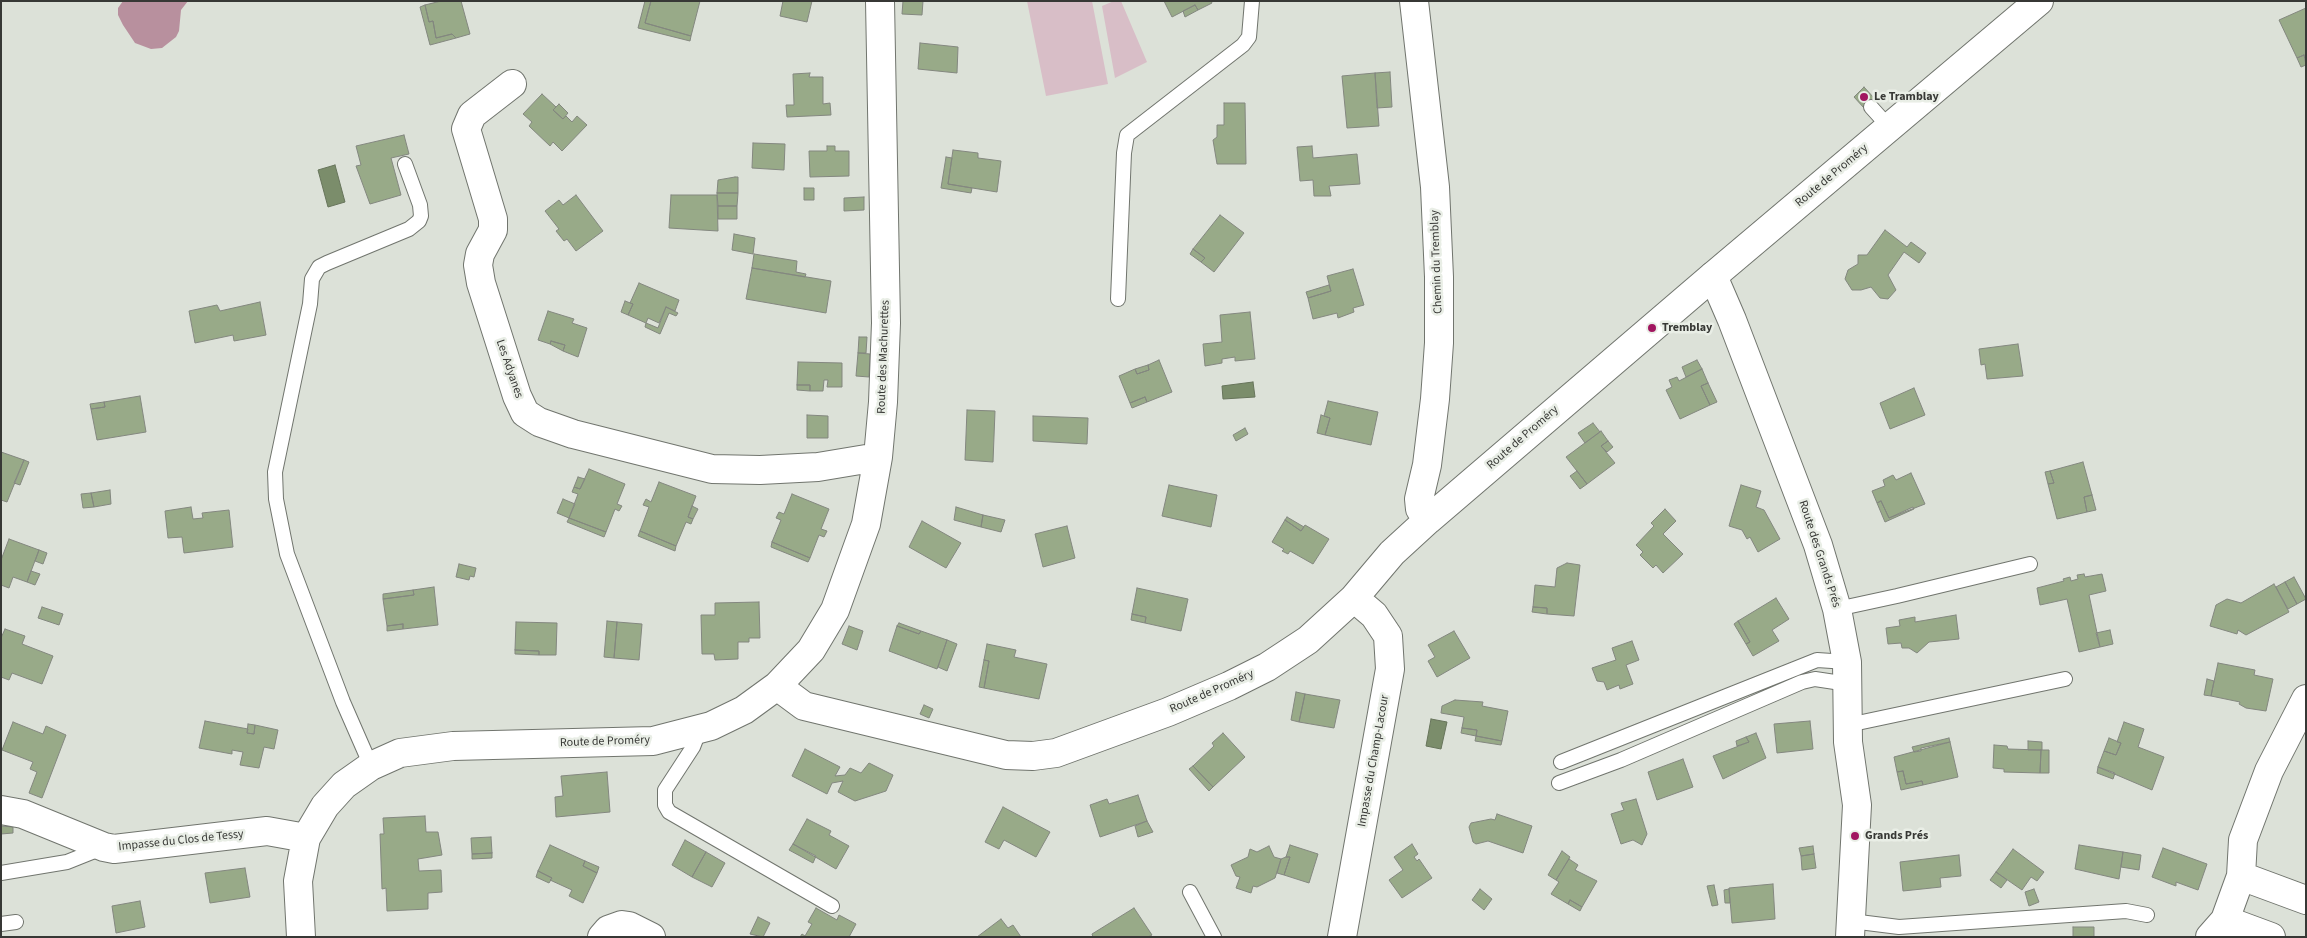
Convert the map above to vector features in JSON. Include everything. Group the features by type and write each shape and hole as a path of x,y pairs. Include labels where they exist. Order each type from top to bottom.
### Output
{"street":[{"name":"Route des Machurettes","path":"778,686 811,650 835,610 866,524 878,457 883,402 886,323 880,1"},
{"name":"Chemin du Tremblay","path":"1414,1 1435,187 1439,277 1439,343 1435,399 1427,465 1419,499 1420,509 1428,520"},
{"name":"Route de Proméry","path":"301,937 298,881 306,838 325,806 344,785 371,766 400,753 427,748 653,741 700,729 744,710 778,686 804,706 1006,755 1033,756 1056,753 1168,712 1267,667 1308,640 1354,598 1392,553 1428,520 1888,127 2039,1"},
{"name":"Les Adyanes","path":"512,84 472,115 466,129 493,219 493,230 480,254 478,266 480,282 517,396 525,413 539,422 573,434 712,469 760,470 818,467 878,457"},
{"name":"Route des Grands Prés","path":"1713,276 1732,320 1818,545 1837,609 1847,673 1850,757 1857,804 1851,929"},
{"name":"Impasse du Champ-Lacour","path":"1342,937 1390,670 1388,636 1374,615 1354,598"},
{"path":"2271,937 2217,928 2241,876 2243,840 2269,771 2306,699"},
{"name":"Impasse du Clos de Tessy","path":"1,810 23,814 104,847 136,848 267,831 306,838"},
{"path":"2241,876 2306,900"},
{"path":"602,937 608,930 622,925 629,926 651,937"}],"lane":[{"path":"1118,300 1124,153 1127,135 1243,45 1248,36 1252,1"},
{"path":"1871,107 1888,127"},
{"path":"371,766 343,702 287,554 276,499 276,472 310,304 312,280 320,267 327,263 409,229 419,221 420,205 405,164"},
{"path":"1837,609 2030,564"},
{"path":"1561,762 1817,660 1847,673"},
{"path":"1559,783 1621,760 1802,682 1847,673"},
{"path":"1848,725 2065,679"},
{"path":"700,729 693,747 665,790 665,805 669,812 832,906"},
{"path":"1,873 67,862 104,847"},
{"path":"1190,892 1214,937"},
{"path":"1851,929 2126,911 2147,914"},
{"path":"1,924 16,922"}],"shaded area":[{"path":"123,1 188,1 181,10 179,31 176,37 162,48 151,49 135,43 123,25 118,15 118,8"},
{"path":"1027,1 1092,1 1108,84 1046,96"},
{"path":"1114,1 1121,1 1147,62 1115,78 1102,6"},
{"path":"335,165 345,202 328,207 318,170"},
{"path":"1253,382 1255,397 1223,399 1222,386"},
{"path":"1431,719 1447,722 1441,749 1426,746"}],"building":[{"path":"441,1 461,1 470,34 456,38 452,34 436,38 433,21 429,22 425,5"},
{"path":"645,1 651,1 645,23 691,36 690,41 638,28"},
{"path":"651,1 700,1 691,36 645,23"},
{"path":"783,1 812,1 807,22 780,16"},
{"path":"903,1 923,1 922,15 902,14"},
{"path":"1164,1 1211,1 1212,3 1198,10 1195,5 1172,17"},
{"path":"425,5 429,22 433,21 436,38 452,34 456,38 430,45 420,7"},
{"path":"1195,5 1198,10 1185,17 1183,11"},
{"path":"2306,8 2306,59 2304,55 2297,58 2279,20"},
{"path":"920,43 958,47 957,73 918,69"},
{"path":"2304,55 2306,65 2301,67 2297,58"},
{"path":"1390,72 1392,107 1377,108 1375,73"},
{"path":"810,73 809,77 823,77 823,104 830,103 831,115 787,117 786,105 794,105 793,74"},
{"path":"1375,73 1379,126 1347,128 1342,76"},
{"name":"Le Tramblay","path":"1864,87 1874,98 1864,108 1854,97"},
{"path":"542,94 556,107 553,110 563,119 566,116 572,122 577,116 587,125 562,151 553,142 550,146 529,126 532,122 523,114"},
{"path":"1224,103 1245,103 1246,164 1217,164 1213,140 1217,137 1217,125 1224,125"},
{"path":"559,104 568,113 563,119 553,110"},
{"path":"404,135 409,154 391,158 401,195 370,204 356,166 361,165 356,146"},
{"path":"753,143 785,144 784,170 752,168"},
{"path":"827,146 835,146 835,151 849,151 849,176 810,177 809,151 827,151"},
{"path":"1312,146 1313,158 1357,154 1360,184 1329,186 1331,196 1314,196 1313,180 1300,181 1297,147"},
{"path":"953,150 978,153 978,158 1001,161 997,192 948,184"},
{"path":"946,157 952,158 948,184 972,188 971,193 941,188"},
{"path":"738,177 738,193 717,193 718,180"},
{"path":"804,188 814,188 814,200 804,200"},
{"path":"717,193 738,193 737,206 718,206"},
{"path":"576,195 603,231 576,251 567,239 564,241 556,231 559,229 545,211 559,200 563,205"},
{"path":"671,195 717,195 718,231 669,228"},
{"path":"864,197 864,210 844,211 844,198"},
{"path":"718,206 737,206 737,219 718,219"},
{"path":"1220,215 1244,233 1214,272 1201,262 1205,258 1193,249"},
{"path":"1885,230 1907,247 1911,242 1926,253 1919,263 1904,252 1888,275 1896,290 1888,299 1880,298 1871,287 1852,290 1845,279 1848,270 1858,264 1858,255 1867,255"},
{"path":"734,234 755,238 753,254 732,250"},
{"path":"1193,249 1205,258 1201,262 1190,254"},
{"path":"754,254 797,261 796,272 806,274 805,277 752,268"},
{"path":"752,268 831,281 826,313 746,299"},
{"path":"1353,269 1364,305 1353,308 1354,312 1338,318 1337,313 1313,319 1308,298 1331,291 1327,276"},
{"path":"639,283 679,300 675,311 666,307 659,323 648,318 646,323 628,315 633,304 630,303"},
{"path":"1329,285 1331,291 1308,298 1306,292"},
{"path":"625,301 633,304 628,315 621,312"},
{"path":"260,302 266,335 234,341 233,335 195,343 189,311 217,305 220,311"},
{"path":"666,307 678,313 676,316 669,313 660,334 645,327 646,323 658,328"},
{"path":"548,311 574,319 572,323 587,328 578,357 563,351 565,345 551,341 550,344 538,340"},
{"path":"1250,312 1255,359 1235,361 1235,357 1222,359 1222,363 1205,366 1203,344 1222,342 1220,315"},
{"path":"859,337 867,337 866,353 858,353"},
{"path":"551,341 565,345 563,351 550,344"},
{"path":"2018,344 2023,376 1987,379 1985,364 1981,365 1979,349"},
{"path":"858,353 870,354 869,377 856,376"},
{"path":"1159,360 1172,392 1147,402 1145,397 1130,403 1119,376 1135,369 1137,374 1149,370 1148,365"},
{"path":"1697,360 1702,369 1686,377 1682,367"},
{"path":"798,362 842,363 842,387 827,387 828,380 824,380 823,391 810,391 810,385 797,385"},
{"path":"1148,365 1149,370 1137,374 1135,369"},
{"path":"1702,369 1708,383 1701,386 1710,405 1680,419 1666,390 1672,387 1669,380 1677,377 1679,381"},
{"path":"1708,383 1717,402 1710,405 1701,386"},
{"path":"797,385 810,385 810,391 797,390"},
{"path":"1914,388 1925,415 1890,429 1880,403"},
{"path":"140,396 146,432 97,440 91,409 105,407 104,402"},
{"path":"1145,397 1147,402 1132,408 1130,403"},
{"path":"1328,401 1378,412 1371,445 1325,435 1330,418 1324,416"},
{"path":"104,402 105,407 91,409 90,404"},
{"path":"967,410 995,411 993,462 965,460"},
{"path":"807,415 828,416 828,438 807,438"},
{"path":"1321,415 1330,418 1325,435 1317,433"},
{"path":"1033,416 1088,418 1087,444 1033,441"},
{"path":"1593,423 1600,432 1585,443 1578,433"},
{"path":"1245,428 1248,434 1236,441 1233,435"},
{"path":"1601,431 1608,441 1601,446 1615,463 1587,484 1566,457"},
{"path":"1608,441 1613,447 1607,452 1601,446"},
{"path":"1,452 24,460 7,502 1,500"},
{"path":"24,460 29,462 20,485 14,483"},
{"path":"2083,462 2092,495 2084,497 2087,512 2057,519 2048,484 2054,483 2050,471"},
{"path":"589,469 625,484 617,504 622,506 619,511 615,509 606,532 569,518 578,494 572,492 574,487 580,489"},
{"path":"1577,471 1587,484 1580,489 1570,476"},
{"path":"2050,471 2054,483 2048,484 2045,472"},
{"path":"1911,473 1925,504 1889,518 1881,501 1877,503 1872,491 1885,486 1883,480 1893,475 1896,480"},
{"path":"578,477 585,479 580,489 574,487"},
{"path":"659,482 696,496 688,517 693,519 691,524 686,522 676,546 640,531 649,507 643,505 646,499 651,502"},
{"path":"1169,485 1217,495 1211,527 1162,516"},
{"path":"1741,485 1761,491 1756,507 1764,510 1780,539 1758,552 1750,537 1747,539 1742,530 1729,526"},
{"path":"110,490 111,504 94,507 91,493"},
{"path":"91,493 94,507 83,508 81,494"},
{"path":"792,494 829,509 821,529 827,531 824,537 819,535 810,558 772,542 781,520 776,518 779,512 784,514"},
{"path":"2092,495 2096,510 2087,512 2084,497"},
{"path":"563,499 575,504 569,518 557,513"},
{"path":"1881,501 1889,518 1913,507 1914,509 1885,522 1877,503"},
{"path":"692,506 698,509 693,519 688,517"},
{"path":"191,507 193,519 203,518 202,513 229,510 233,547 184,553 182,537 168,538 165,511"},
{"path":"956,507 983,515 981,527 954,520"},
{"path":"1665,509 1676,521 1663,534 1683,554 1663,573 1656,565 1653,568 1640,555 1643,552 1636,545 1654,526 1651,523"},
{"path":"983,515 1005,520 1001,532 981,527"},
{"path":"1287,517 1304,527 1301,531 1285,520"},
{"path":"569,518 606,532 604,537 567,522"},
{"path":"1285,520 1301,531 1305,525 1329,539 1313,564 1290,551 1288,554 1282,551 1284,549 1272,542"},
{"path":"922,521 961,543 946,568 909,547"},
{"path":"1067,526 1075,558 1043,567 1035,534"},
{"path":"640,531 676,546 675,551 638,536"},
{"path":"9,539 39,550 27,582 13,577 9,588 1,585 1,560"},
{"path":"772,542 810,558 808,562 771,547"},
{"path":"39,550 47,553 43,564 35,561"},
{"path":"1567,563 1580,565 1574,616 1547,614 1547,608 1533,607 1535,585 1555,587 1557,568"},
{"path":"459,564 476,568 474,577 470,576 469,580 456,577"},
{"path":"31,571 40,574 35,585 27,582"},
{"path":"2084,574 2085,577 2102,574 2106,591 2089,595 2100,647 2079,652 2067,599 2040,605 2037,588 2064,581 2063,579 2070,577 2071,581 2078,579 2077,575"},
{"path":"2294,577 2306,599 2297,604 2285,582"},
{"path":"2285,582 2297,604 2288,609 2276,587"},
{"path":"2274,584 2289,612 2246,635 2238,630 2237,634 2210,626 2216,605 2227,599 2241,603"},
{"path":"434,587 438,625 403,629 403,624 387,626 383,599 414,595 413,590"},
{"path":"1137,588 1188,599 1181,631 1145,623 1146,617 1132,614"},
{"path":"413,590 414,595 383,599 383,594"},
{"path":"1776,598 1789,619 1772,630 1779,641 1753,656 1746,644 1750,642 1738,621"},
{"path":"759,602 760,638 749,638 749,642 738,642 738,659 715,660 714,654 702,654 701,615 715,615 715,603"},
{"path":"42,607 63,614 59,625 38,618"},
{"path":"1533,607 1547,608 1547,614 1532,612"},
{"path":"1132,614 1146,617 1145,623 1131,620"},
{"path":"1956,615 1959,639 1929,642 1917,653 1909,648 1902,648 1901,643 1888,644 1886,628 1900,626 1899,620 1915,617 1915,622"},
{"path":"607,621 617,622 614,658 604,657"},
{"path":"1738,621 1750,642 1746,644 1734,624"},
{"path":"516,622 557,623 556,655 539,655 539,651 515,650"},
{"path":"617,622 642,624 639,660 614,658"},
{"path":"899,623 921,631 919,634 897,626"},
{"path":"403,624 403,629 387,631 387,626"},
{"path":"849,626 863,631 857,650 842,644"},
{"path":"897,626 919,634 921,631 947,640 937,669 889,651"},
{"path":"5,629 25,636 22,644 53,656 42,684 12,673 9,680 1,677 1,638"},
{"path":"2110,630 2113,644 2100,647 2096,633"},
{"path":"1454,631 1470,658 1437,677 1428,661 1435,657 1428,645"},
{"path":"947,640 957,644 947,671 938,667"},
{"path":"1632,641 1639,660 1626,665 1633,684 1620,689 1619,685 1607,690 1604,682 1597,681 1592,668 1616,660 1612,648"},
{"path":"987,644 1016,650 1014,657 1047,664 1039,699 984,688 989,661 984,660"},
{"path":"515,650 539,651 539,655 515,654"},
{"path":"984,660 989,661 984,688 979,687"},
{"path":"2218,663 2255,670 2254,675 2273,679 2266,711 2246,708 2239,704 2240,702 2211,696"},
{"path":"2207,679 2214,681 2211,696 2204,695"},
{"path":"1296,692 1305,694 1299,722 1291,720"},
{"path":"1305,694 1340,700 1334,728 1299,722"},
{"path":"1455,700 1483,702 1482,706 1508,711 1502,741 1476,736 1477,730 1462,728 1464,717 1441,713 1442,706"},
{"path":"924,705 933,709 929,718 920,714"},
{"path":"205,721 248,729 247,733 254,734 255,725 278,730 274,749 264,747 259,768 240,765 243,752 232,750 232,754 199,748"},
{"path":"1810,721 1813,749 1777,753 1774,724"},
{"path":"13,722 43,734 46,726 66,735 42,798 29,793 37,772 30,769 33,762 2,750"},
{"path":"2124,722 2144,729 2138,747 2164,757 2152,790 2098,767 2104,751 2116,755 2121,743 2117,742"},
{"path":"248,724 255,725 254,734 247,733"},
{"path":"1462,728 1477,730 1476,736 1461,733"},
{"path":"1223,733 1245,757 1213,787 1193,766 1214,746 1212,743"},
{"path":"1756,733 1766,758 1723,779 1713,756 1749,742 1746,737"},
{"path":"1476,736 1502,741 1501,745 1475,741"},
{"path":"1746,737 1749,742 1737,746 1736,741"},
{"path":"1949,738 1950,742 1921,748 1921,751 1914,752 1912,747"},
{"path":"2109,738 2121,743 2116,755 2104,751"},
{"path":"2028,741 2042,742 2042,750 2028,750"},
{"path":"1950,742 1958,777 1923,785 1922,781 1906,784 1903,771 1897,772 1894,757"},
{"path":"1994,745 2007,746 2008,749 2041,750 2040,773 2004,772 2004,769 1993,768"},
{"path":"805,749 840,767 835,776 845,775 850,768 861,773 869,763 893,775 886,791 855,801 838,792 843,781 832,783 827,794 792,776"},
{"path":"2041,750 2049,750 2049,773 2040,773"},
{"path":"1683,759 1693,787 1657,800 1648,772"},
{"path":"1193,766 1213,787 1209,791 1189,769"},
{"path":"2098,767 2115,773 2113,779 2097,773"},
{"path":"1903,771 1906,784 1922,781 1923,785 1901,790 1897,772"},
{"path":"607,772 610,812 556,817 555,797 563,796 561,776"},
{"path":"1138,795 1147,821 1100,837 1090,805 1107,799 1109,804"},
{"path":"1636,799 1647,834 1642,845 1633,840 1621,844 1611,814 1624,810 1621,803"},
{"path":"1003,807 1050,832 1036,857 1004,840 999,849 985,842"},
{"path":"1497,814 1532,826 1523,853 1488,841 1476,844 1473,842 1469,827 1471,823 1495,820"},
{"path":"425,816 426,832 438,832 442,855 418,859 419,871 441,870 442,892 428,893 428,909 387,911 386,888 382,889 380,834 384,834 383,818"},
{"path":"807,819 831,831 829,835 849,846 836,869 793,844"},
{"path":"1147,821 1153,832 1138,837 1135,826"},
{"path":"1,826 13,827 13,833 1,834"},
{"path":"491,837 492,853 472,854 471,838"},
{"path":"685,840 706,852 692,877 672,865"},
{"path":"793,844 816,856 813,863 789,850"},
{"path":"1412,844 1418,854 1414,857 1417,861 1419,859 1432,878 1402,898 1389,880 1403,870 1394,857"},
{"path":"550,845 585,861 583,866 597,873 583,903 569,896 572,890 550,880 552,878 538,871"},
{"path":"1290,845 1318,854 1309,883 1284,875 1290,857 1286,857"},
{"path":"2079,845 2123,852 2119,879 2075,869"},
{"path":"1269,846 1274,857 1281,859 1275,878 1257,887 1253,886 1251,893 1236,888 1240,877 1236,876 1231,865 1248,857 1250,849 1257,852"},
{"path":"1813,846 1814,854 1801,856 1799,848"},
{"path":"2163,848 2207,864 2198,890 2176,882 2176,886 2152,877"},
{"path":"2013,849 2044,872 2037,881 2031,877 2022,890 1996,872"},
{"path":"1562,851 1570,857 1556,880 1548,875"},
{"path":"706,852 725,863 712,887 692,877"},
{"path":"2123,852 2141,855 2139,870 2121,867"},
{"path":"492,853 492,858 472,859 472,854"},
{"path":"1814,854 1816,868 1802,870 1801,856"},
{"path":"1959,855 1961,876 1940,878 1941,887 1903,891 1900,862"},
{"path":"1290,857 1284,875 1277,873 1281,859"},
{"path":"1569,859 1578,865 1575,870 1597,881 1582,907 1570,900 1568,904 1551,894 1559,882 1556,880"},
{"path":"585,861 599,867 597,873 583,866"},
{"path":"245,868 250,897 210,903 205,873"},
{"path":"538,871 552,878 549,883 536,877"},
{"path":"1996,872 2007,880 2001,888 1990,880"},
{"path":"1773,884 1775,919 1732,923 1729,888"},
{"path":"1714,885 1718,905 1712,906 1707,886"},
{"path":"1480,889 1492,899 1484,910 1472,900"},
{"path":"1729,889 1730,903 1725,903 1724,890"},
{"path":"2034,889 2039,902 2029,906 2025,892"},
{"path":"1570,900 1582,907 1580,911 1568,904"},
{"path":"140,901 145,927 116,933 112,906"},
{"path":"816,908 837,920 839,915 856,924 849,937 800,937 802,934 805,936 812,924 808,922"},
{"path":"1134,908 1152,935 1148,937 1093,937 1092,934"},
{"path":"758,917 770,923 763,937 750,934"},
{"path":"1001,919 1008,928 1013,925 1021,937 977,937"},
{"path":"2073,927 2094,927 2094,937 2073,937"}],"place":[{"name":"Le Tramblay","path":"1864,97"},
{"name":"Tremblay","path":"1652,328"},
{"name":"Grands Prés","path":"1855,836"}]}
